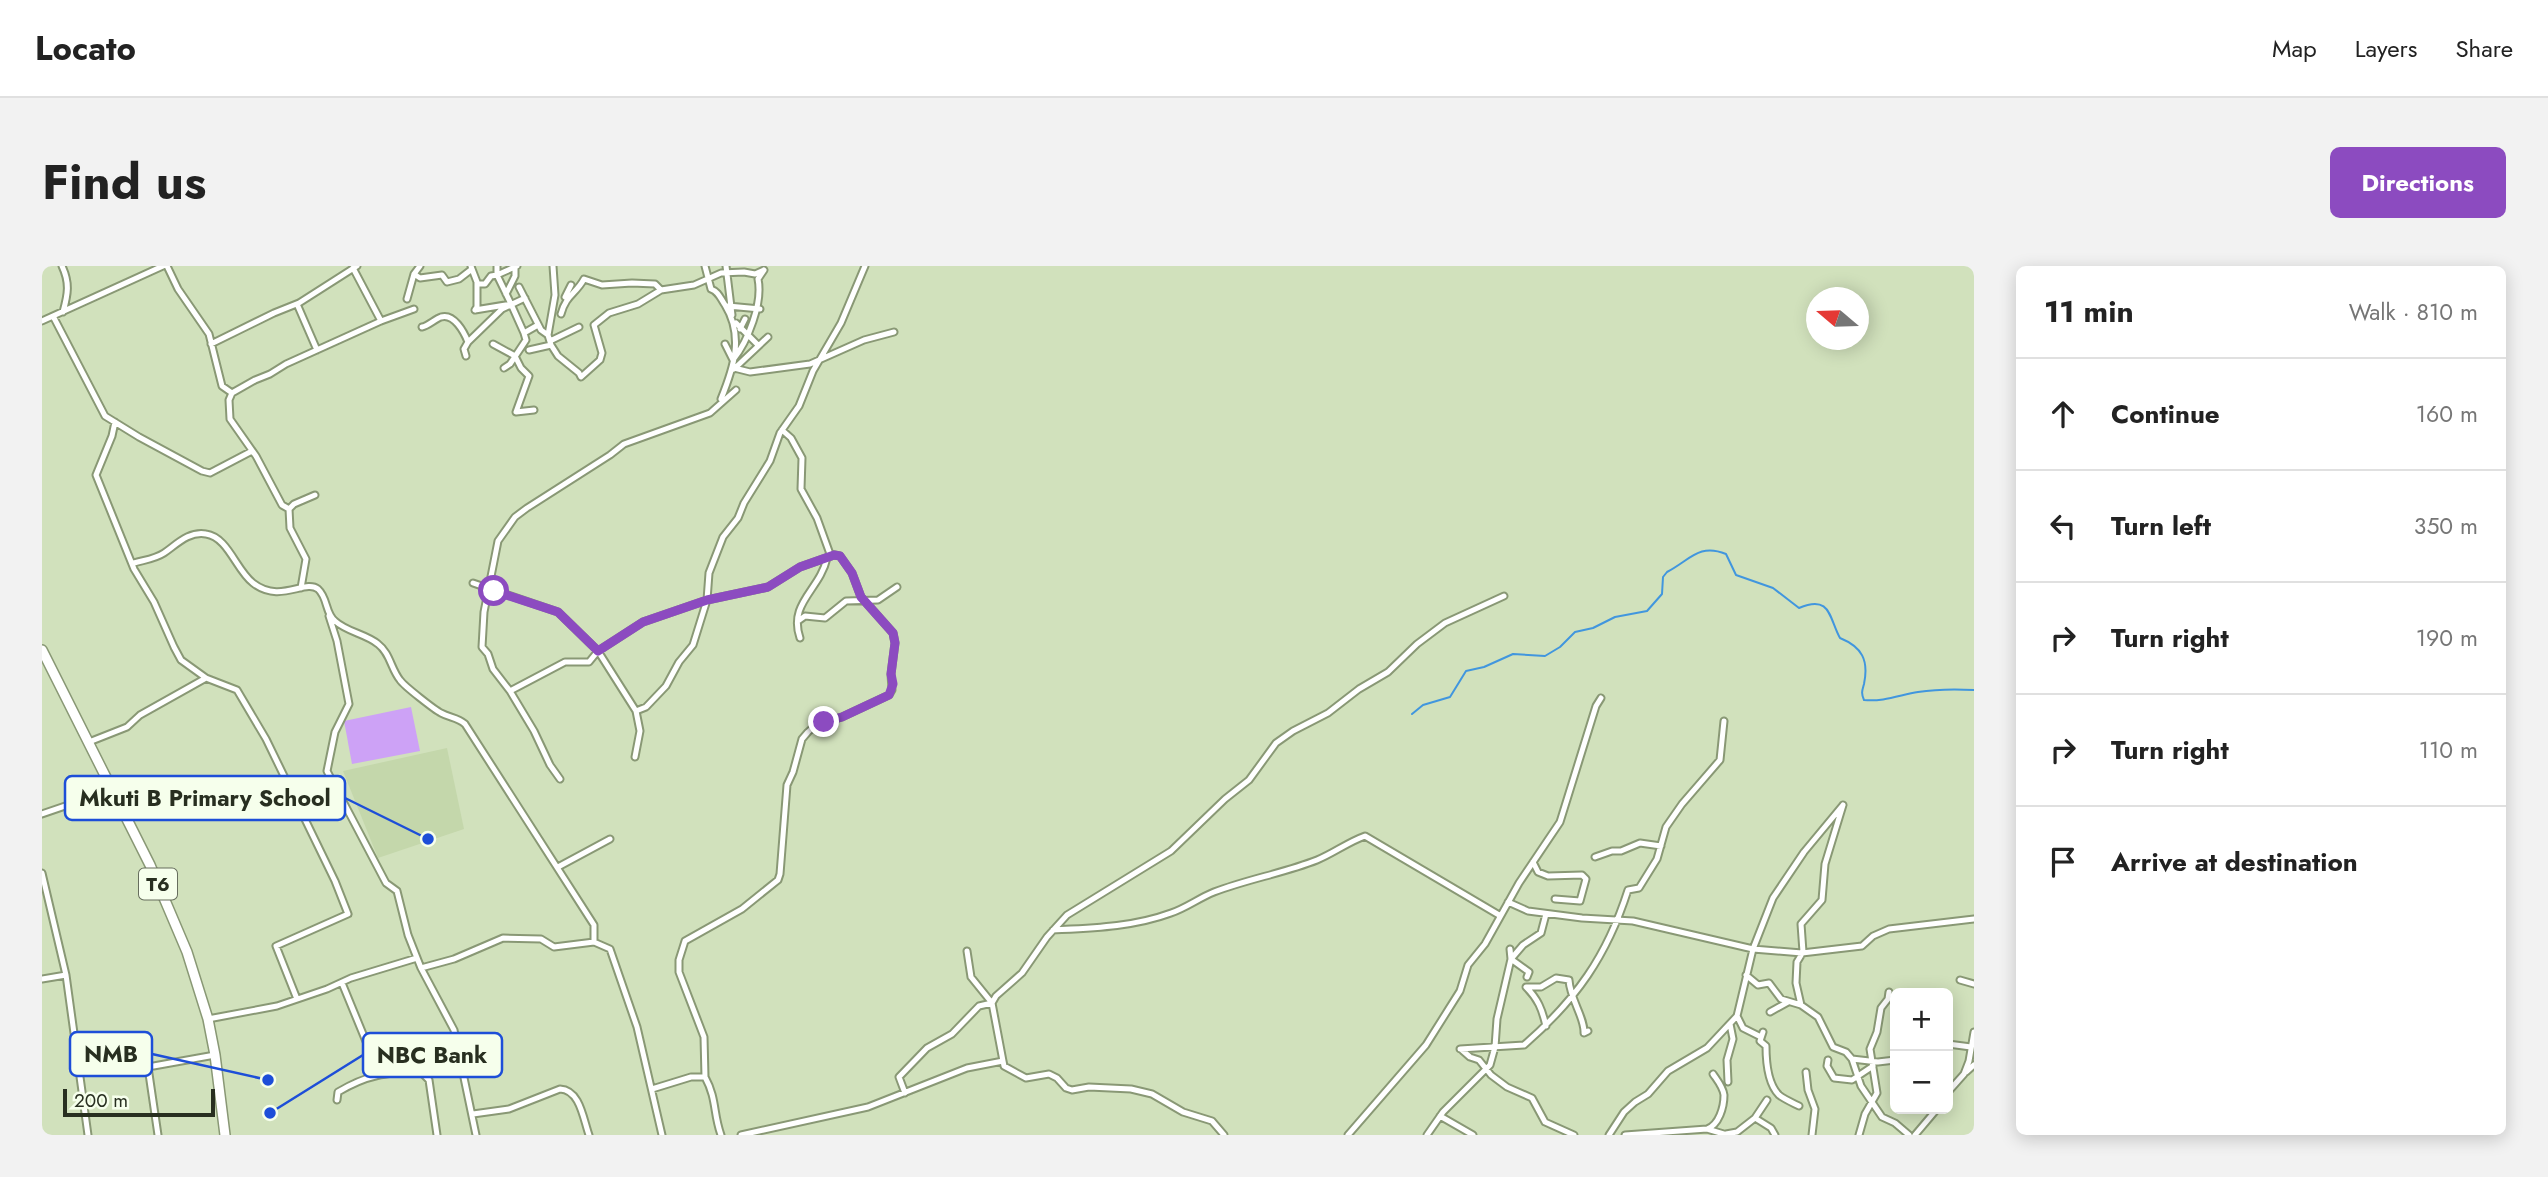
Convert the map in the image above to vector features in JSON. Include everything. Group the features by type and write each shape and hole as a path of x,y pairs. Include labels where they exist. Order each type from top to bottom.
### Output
{"highway":[{"name":"T6","path":"42,650 150,864 187,952 208,1019 225,1135"}],"street":[{"path":"62,266 68,278"},
{"path":"63,312 69,291 68,266"},
{"path":"42,321 165,266 209,334 222,386 232,393"},
{"path":"407,299 414,274 420,266"},
{"path":"497,266 498,275 526,340 510,364 504,368"},
{"path":"550,340 555,295 553,266"},
{"path":"705,266 711,289 729,306 758,309"},
{"path":"726,266 729,306 736,334 733,372"},
{"path":"636,711 646,707 666,686 679,662 693,645 707,600 709,573 723,537 738,518 744,503 770,461 782,430 799,405 818,362 841,323 865,266"},
{"path":"211,344 297,304 355,267 381,321"},
{"path":"477,284 485,284 491,276 515,267 515,276 506,294"},
{"path":"414,274 420,278 442,275 447,282 458,279 471,268 477,284 477,307 474,310 511,304"},
{"path":"519,287 538,325 558,356 581,377 600,360 602,353 594,325 609,313 638,303 661,290 708,280 715,275 755,274 764,270 758,279 758,309 742,349 733,360"},
{"path":"564,300 584,279 602,285 655,284 661,290"},
{"path":"561,314 571,285"},
{"path":"466,356 464,349 468,342 502,309 525,298"},
{"path":"297,304 317,350"},
{"path":"289,509 282,505 252,450 230,419 229,400 232,393 317,350 414,309"},
{"path":"53,316 106,416 160,449 210,473 252,450"},
{"path":"422,327 443,316 449,317 462,329 468,342"},
{"path":"733,319 758,345"},
{"path":"736,334 745,319"},
{"path":"524,332 538,325"},
{"path":"529,350 579,327"},
{"path":"733,372 818,362 863,340 894,332"},
{"path":"720,402 733,372 768,337"},
{"path":"493,344 515,356 528,376 516,412 534,410"},
{"path":"725,344 733,360"},
{"path":"560,779 482,647 488,588 498,541 515,517 624,444 710,413 736,390"},
{"path":"115,422 113,436 96,475 141,583 154,602 181,660 206,678 237,690 266,739 335,881 348,914 276,946 297,999"},
{"path":"721,1135 716,1121 716,1101 705,1077 704,1037 679,972 679,960 685,941 742,909 778,880 787,785 802,739 817,724 842,717 889,695 892,690 895,643 893,633 864,601 852,573 840,556 826,549 823,533 801,489 802,458 791,438 782,430"},
{"path":"301,587 306,559 290,528 289,509 294,503 315,495"},
{"path":"134,563 165,552 183,538 209,534 221,541 239,569 254,584 275,594 301,587 313,587 325,597 349,704 335,732 327,771 386,883 397,891 401,913 421,968 454,1030 476,1135"},
{"path":"510,691 565,662 589,662 598,651 643,622 707,600 768,587 800,567 834,555"},
{"path":"800,638 796,626 801,602 816,586 827,558"},
{"path":"473,583 558,612 598,651 636,711 640,731 635,757"},
{"path":"798,621 805,616 825,618 846,601 878,600 897,587"},
{"path":"905,1093 899,1077 907,1067 927,1048 953,1034 979,1006 992,1003 996,996 1022,973 1067,915 1171,851 1225,799 1249,780 1276,743 1285,736 1328,713 1359,689 1388,672 1417,644 1445,623 1504,596"},
{"path":"328,610 335,621 377,643 385,651 400,680 441,713 456,717 465,724 594,925 594,942"},
{"path":"89,742 127,727 140,715 206,678"},
{"path":"1348,1135 1426,1045 1453,1003 1468,965 1485,944 1499,915 1559,822 1596,706 1601,698"},
{"path":"1574,1135 1545,1122 1532,1098 1507,1087 1491,1075 1479,1060 1470,1057 1461,1049 1524,1045 1546,1026 1571,998 1607,947 1628,890 1639,888 1657,859 1666,827 1720,760 1724,721"},
{"path":"42,814 112,790"},
{"path":"1609,1135 1624,1112 1648,1094 1668,1072 1707,1048 1737,1016 1753,948 1773,898 1804,852 1843,805 1825,864 1822,900 1801,923 1802,953 1797,962 1796,983 1801,1004"},
{"path":"1053,930 1130,924 1167,915 1191,906 1212,893 1304,865 1365,836 1499,915"},
{"path":"558,867 610,839"},
{"path":"1595,857 1640,843 1661,846"},
{"path":"1533,862 1538,872 1548,876 1582,876 1586,879 1580,901 1555,899"},
{"path":"42,873 66,975 88,1135"},
{"path":"1508,902 1528,911 1619,919 1753,948 1802,953 1862,946 1873,936 1889,929 1974,919"},
{"path":"1511,959 1523,945 1541,933 1546,914"},
{"path":"421,968 503,938 541,939 554,947 594,942 610,949 637,1027 662,1135"},
{"path":"1427,1135 1440,1116 1486,1069 1495,1047 1497,1019 1511,959 1510,949"},
{"path":"967,951 971,977 992,1003 1004,1066 1026,1078 1049,1074 1072,1090 1089,1087 1152,1094 1183,1112 1212,1121 1224,1135"},
{"path":"208,1019 277,1006 351,978 417,958"},
{"path":"1511,959 1529,972 1527,977"},
{"path":"42,979 66,975"},
{"path":"1746,975 1758,985 1769,983 1781,999 1801,1004 1818,1017 1833,1047 1846,1052 1852,1059 1861,1086 1882,1117 1895,1123 1909,1135"},
{"path":"1546,1026 1537,997 1526,987 1541,987 1556,978 1569,980 1571,998 1576,1002 1576,1011 1584,1033 1588,1031"},
{"path":"1960,980 1974,984"},
{"path":"342,983 379,1073"},
{"path":"1860,1135 1865,1114 1877,1093 1870,1049 1877,1032 1881,1007 1888,999 1889,992"},
{"path":"1770,1012 1788,1002"},
{"path":"1737,1016 1743,1028 1762,1035 1760,1041 1766,1045 1770,1078 1779,1094 1800,1106"},
{"path":"1728,1082 1727,1060 1733,1039 1730,1024"},
{"path":"1964,1074 1974,1031"},
{"path":"1953,1045 1971,1047"},
{"path":"158,1135 148,1068 215,1055"},
{"path":"1852,1059 1890,1061"},
{"path":"1828,1060 1827,1066 1834,1078 1852,1080 1878,1062"},
{"path":"741,1135 776,1132 868,1107 967,1069 1003,1061"},
{"path":"1953,1086 1974,1065"},
{"path":"337,1100 338,1092 379,1073 420,1071 429,1080 438,1135"},
{"path":"1806,1072 1808,1090 1815,1109 1812,1135"},
{"path":"1705,1131 1713,1127 1720,1116 1724,1094 1713,1074"},
{"path":"653,1089 691,1077 705,1077"},
{"path":"472,1114 509,1109 560,1089 568,1089 575,1094 589,1135"},
{"path":"1625,1135 1705,1131 1727,1135 1737,1132 1755,1118 1767,1100"},
{"path":"1915,1135 1933,1114"},
{"path":"1440,1116 1474,1135"},
{"path":"1755,1118 1771,1128 1775,1135"}],"shaded area":[{"path":"411,707 420,751 352,764 344,721"},
{"path":"447,748 464,829 378,858 343,771"}],"waterway":[{"path":"1412,714 1423,705 1450,697 1466,671 1484,667 1513,654 1545,656 1560,647 1575,632 1593,628 1615,617 1647,611 1662,594 1663,577 1667,572 1695,554 1709,550 1726,554 1736,575 1773,588 1799,608 1809,604 1823,606 1831,616 1840,638 1854,646 1862,655 1865,668 1862,692 1864,700 1932,690 1974,690"}],"place":[{"name":"Mkuti B Primary School","path":"428,839"},
{"name":"NMB","path":"268,1080"},
{"name":"NBC Bank","path":"270,1113"}],"route":[{"path":"494,591 558,612 598,651 653,618 707,600 768,587 800,567 834,555 840,556 852,573 861,597 893,633 893,684 889,695 842,717 824,722"}]}
